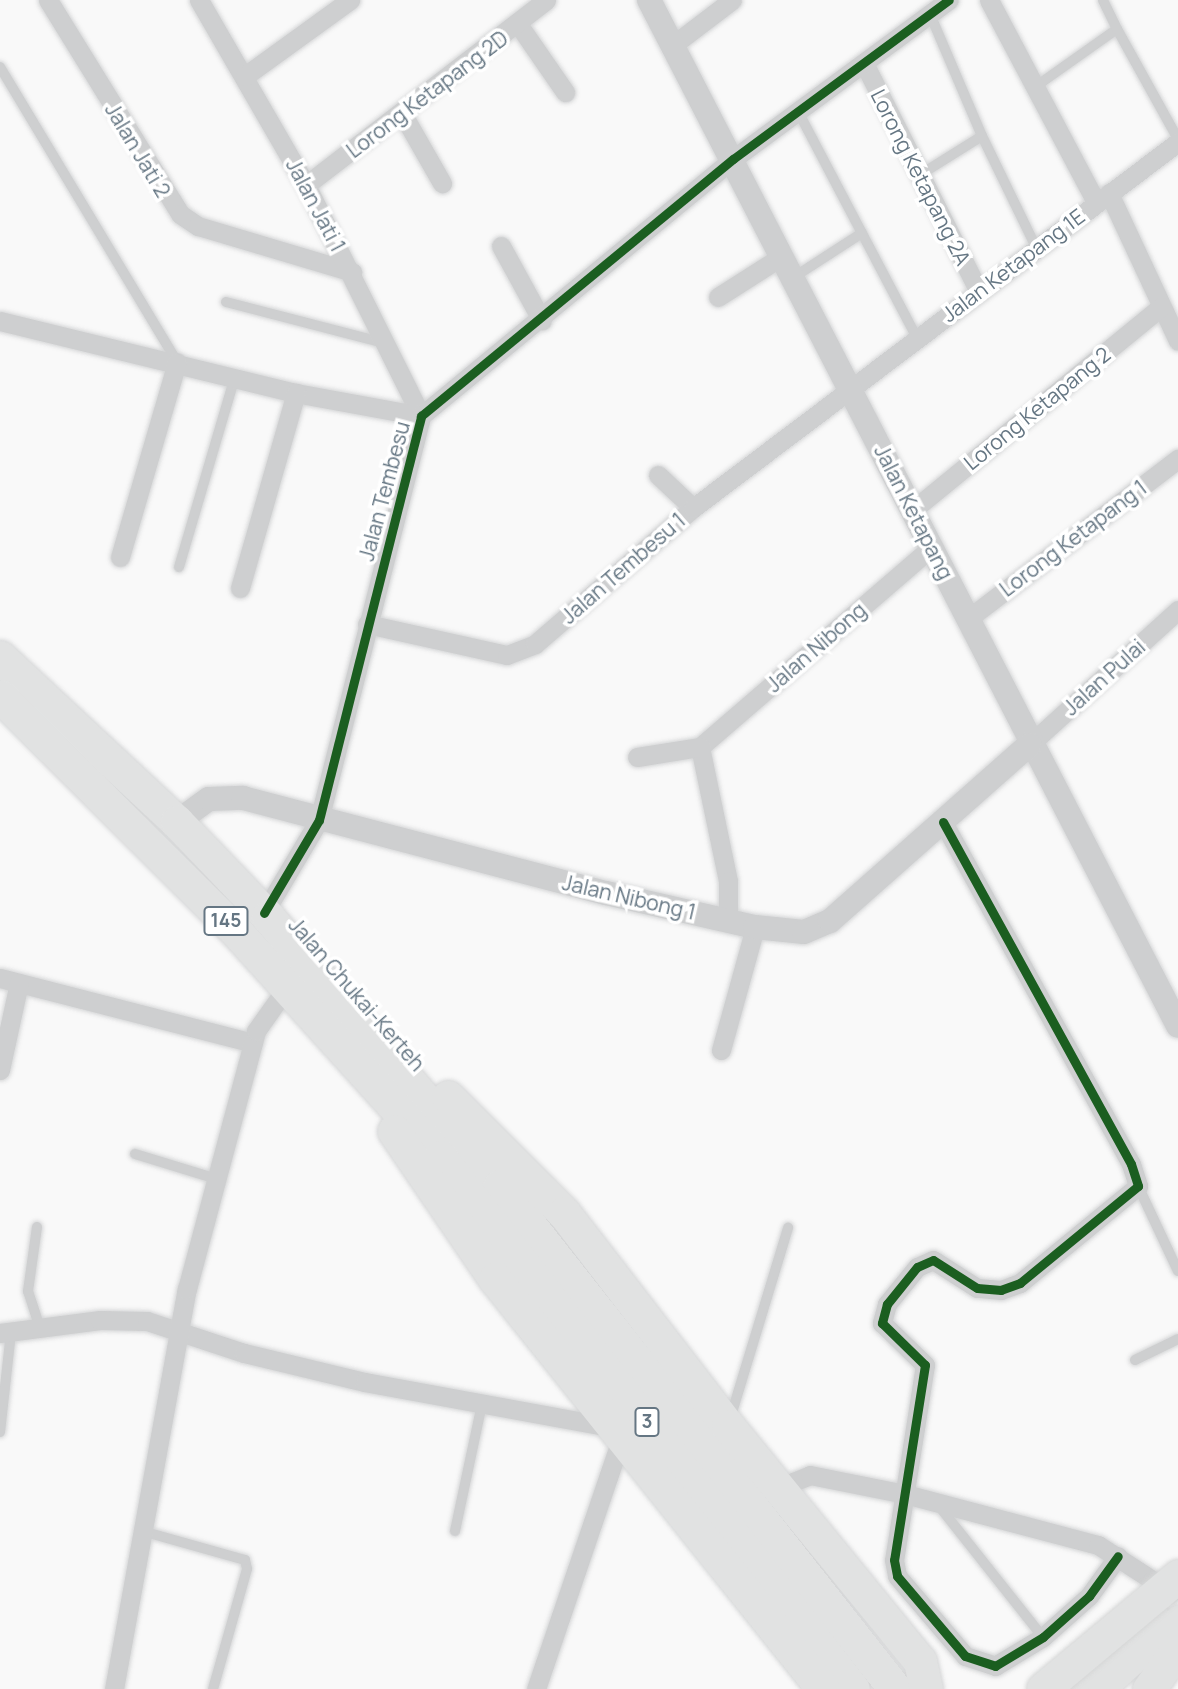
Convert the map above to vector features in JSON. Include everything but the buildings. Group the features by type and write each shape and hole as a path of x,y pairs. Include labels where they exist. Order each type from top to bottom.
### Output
{"highway":[{"name":"Jalan Chukai-Kerteh","path":"0,657 177,822 266,915 499,1186"},
{"name":"145","path":"0,696 287,987 440,1157"},
{"path":"266,915 564,1213 923,1675 937,1689"},
{"path":"332,1037 495,1279 615,1434 823,1689"},
{"name":"3","path":"440,1157 853,1689"},
{"name":"3","path":"499,1186 895,1689"},
{"path":"1043,1689 1178,1576"},
{"path":"1149,1689 1178,1648"},
{"path":"923,1675 952,1689"}],"main road":[{"path":"1071,1689 1178,1596"},
{"path":"1102,1689 1178,1620"}],"street":[{"name":"Jalan Jati 2","path":"48,0 180,214 198,226 352,272"},
{"name":"Jalan Jati 1","path":"199,0 306,185 352,272 421,416"},
{"path":"245,76 349,0"},
{"name":"Lorong Ketapang 2D","path":"306,185 519,24 546,0"},
{"name":"Jalan Ketapang","path":"649,0 914,509 1029,745 1178,1026"},
{"path":"673,45 732,0"},
{"name":"Jalan Tembesu","path":"266,915 319,820 421,416 542,321 733,159 949,0"},
{"path":"989,0 1035,87 1102,197 1178,341"},
{"path":"519,24 565,92"},
{"name":"Lorong Ketapang 2A","path":"864,63 918,176 978,290"},
{"path":"402,113 442,183"},
{"name":"Jalan Ketapang 1E","path":"851,391 978,290 1178,140"},
{"path":"502,246 542,321"},
{"path":"718,297 788,267"},
{"name":"Lorong Ketapang 2","path":"914,509 1161,307"},
{"path":"0,321 296,393 421,416"},
{"path":"120,557 177,362"},
{"name":"Jalan Tembesu 1","path":"367,624 507,655 534,644 693,508 851,391"},
{"path":"240,588 296,393"},
{"name":"Lorong Ketapang 1","path":"969,618 1178,459"},
{"path":"658,475 693,508"},
{"name":"Jalan Nibong","path":"700,747 932,547"},
{"name":"Jalan Pulai","path":"1029,745 1178,610"},
{"name":"Jalan Nibong 1","path":"177,822 209,799 243,798 319,820 755,927 804,932 830,920 1029,745"},
{"path":"637,757 700,747 728,881 728,920"},
{"path":"943,822 1131,1164 1138,1186 1020,1283 1001,1290 977,1288 933,1261 917,1267 887,1304 882,1323 925,1365 894,1560 897,1576 965,1656 995,1666 1043,1637 1089,1596 1118,1556"},
{"path":"721,1050 755,927"},
{"path":"0,978 253,1043"},
{"path":"0,1070 19,983"},
{"path":"114,1689 179,1332 216,1179 253,1043 287,987"},
{"path":"6,1333 40,1326 135,1321 365,1382 482,1404 615,1434 536,1689"},
{"path":"785,1495 793,1482 810,1475 905,1494 1098,1545 1178,1596"}],"lane":[{"path":"1103,0 1116,29 1178,140"},
{"path":"930,14 982,136 1036,247"},
{"path":"1035,87 1116,29"},
{"path":"0,67 177,362"},
{"path":"802,119 917,338"},
{"path":"918,176 982,136"},
{"path":"788,267 862,233"},
{"path":"226,302 386,344"},
{"path":"179,567 235,377"},
{"path":"135,1154 216,1179"},
{"path":"1138,1186 1178,1271"},
{"path":"37,1227 28,1291 40,1326"},
{"path":"728,1426 788,1228"},
{"path":"0,1432 6,1333"},
{"path":"1135,1360 1178,1339"},
{"path":"455,1531 482,1404"},
{"path":"936,1503 1043,1637"},
{"path":"142,1531 245,1560 247,1569 213,1689"}],"cycle path":[{"path":"264,913 319,820 421,416 733,159 949,0"},
{"path":"943,822 1131,1164 1138,1186 1020,1283 1001,1290 977,1288 933,1260 917,1267 887,1304 882,1323 925,1365 894,1560 897,1576 965,1656 995,1666 1043,1637 1089,1596 1118,1556"}]}
